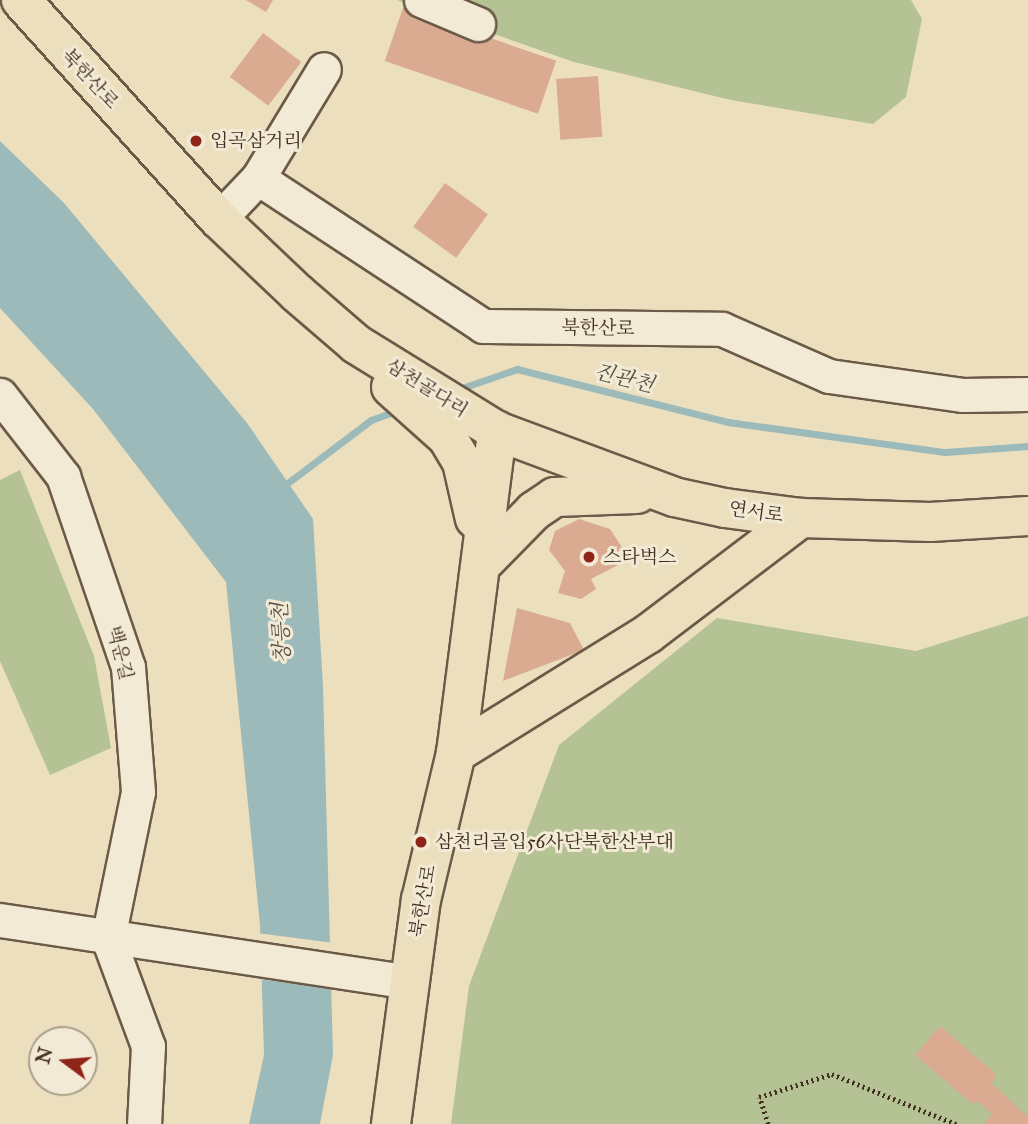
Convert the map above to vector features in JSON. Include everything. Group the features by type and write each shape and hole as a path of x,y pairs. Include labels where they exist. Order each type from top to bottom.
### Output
{"main road":[{"name":"북한산로","path":"20,0 219,219 356,344"},
{"name":"삼천골다리","path":"356,344 497,431"},
{"path":"356,344 379,375 447,438 462,462 473,500 481,565"},
{"name":"북한산로","path":"391,1124 421,900 456,753 497,431"},
{"name":"연서로","path":"497,431 674,497 801,519 930,522 1028,516"},
{"path":"481,565 534,511 555,497 611,492 674,497"},
{"path":"456,753 648,635 801,519"}],"street":[{"path":"421,0 478,24"},
{"path":"219,219 258,178 324,69"},
{"name":"북한산로","path":"258,178 483,326 722,329 829,376 962,395 1028,394"},
{"name":"백운길","path":"0,395 64,476 128,667 138,792 118,938"},
{"path":"0,920 411,982"},
{"path":"118,938 148,1046 144,1124"}],"path":[{"path":"768,1124 759,1097 832,1074 956,1124"}],"green space":[{"path":"397,0 911,0 922,19 906,97 873,124 731,100 574,62"},
{"path":"20,470 94,656 111,748 50,775 0,661 0,480"},
{"path":"1028,616 1028,1124 451,1124 469,986 559,745 717,618 916,651"}],"water":[{"name":"창릉천","path":"0,141 64,203 247,423 313,519 323,687 333,1055 320,1124 249,1124 264,1055 260,925 226,582 93,409 0,308"}],"pier":[{"path":"257,933 334,943 335,989 258,979"}],"building":[{"path":"246,0 273,0 266,12"},
{"path":"403,8 556,61 538,114 385,61"},
{"path":"263,33 301,62 268,106 230,77"},
{"path":"598,76 602,137 560,140 556,79"},
{"path":"445,183 488,214 456,258 413,227"},
{"name":"스타벅스","path":"579,519 610,529 625,552 624,562 591,579 596,589 581,599 558,593 565,571 549,550 555,531"},
{"path":"517,608 570,623 584,650 503,681"},
{"path":"940,1026 996,1074 992,1084 1028,1117 1028,1124 983,1124 992,1114 977,1101 972,1104 915,1055"}],"waterway":[{"name":"진관천","path":"456,390 517,369 728,422 945,452 1028,446"},
{"name":"진관천","path":"281,488 371,420 399,410"}],"place":[{"name":"입곡삼거리","path":"196,141"},
{"name":"스타벅스","path":"589,557"},
{"name":"삼천리골입56사단북한산부대","path":"421,842"}]}
